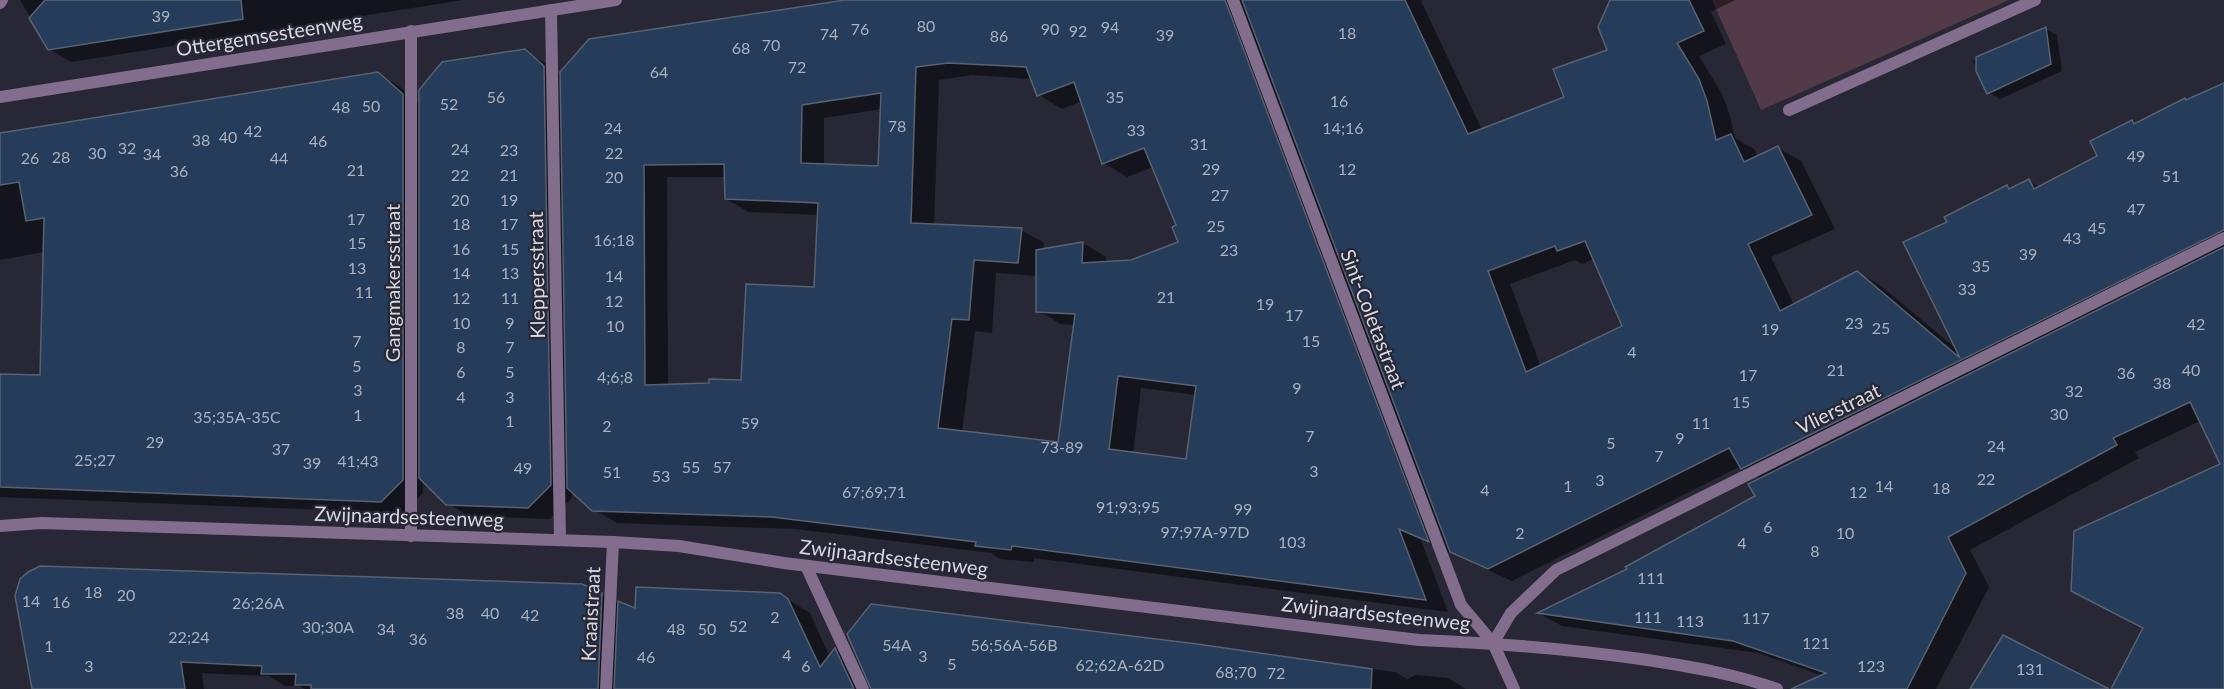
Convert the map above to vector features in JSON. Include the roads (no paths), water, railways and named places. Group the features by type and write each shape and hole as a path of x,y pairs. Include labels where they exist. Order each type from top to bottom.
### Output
{"street":[{"name":"Ottergemsesteenweg","path":"0,97 616,0"},
{"name":"Sint-Coletastraat","path":"1233,0 1461,605 1493,643 1514,689"},
{"path":"1788,110 2035,0"},
{"name":"Kleppersstraat","path":"551,10 560,540"},
{"name":"Gangmakersstraat","path":"411,31 411,536"},
{"name":"Vlierstraat","path":"1493,643 1511,613 1556,570 2224,238"},
{"name":"Zwijnaardsesteenweg","path":"0,526 42,523 679,546 806,566 1419,640 1493,643 1587,651 1743,677 1777,689"},
{"name":"Kraaistraat","path":"606,689 613,542"},
{"path":"806,566 863,689"}]}
